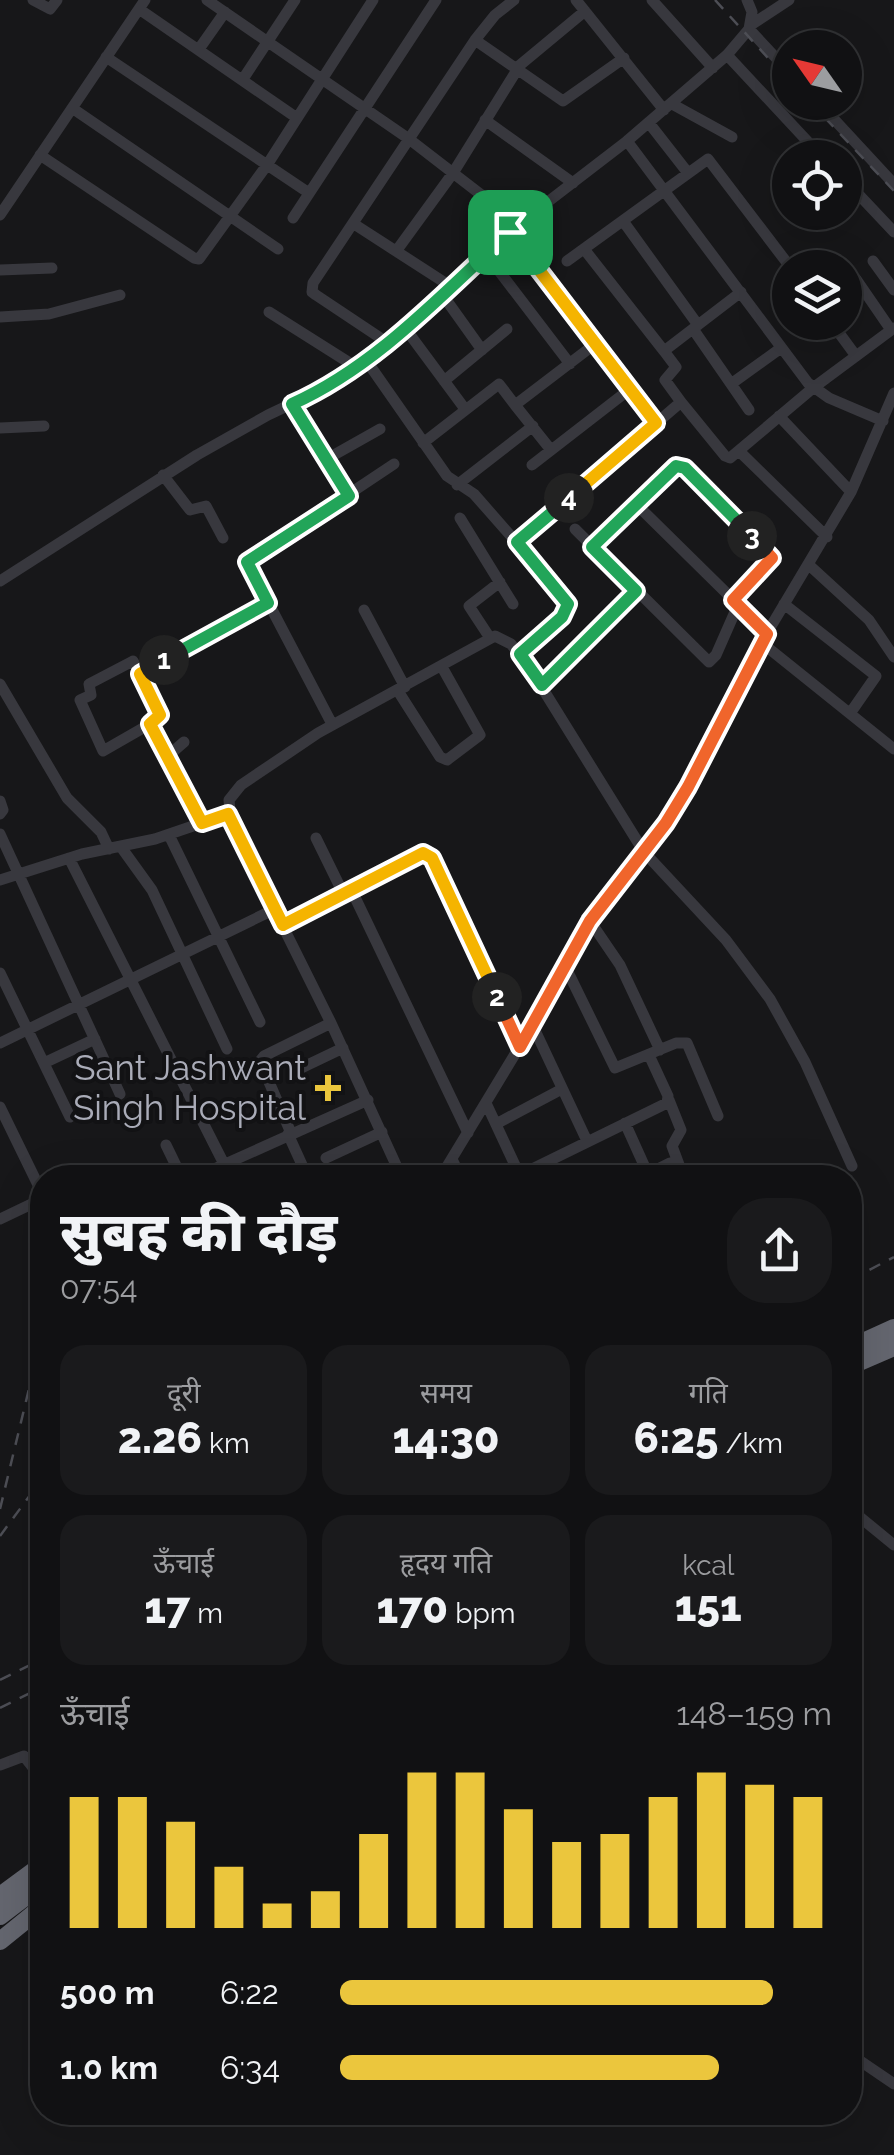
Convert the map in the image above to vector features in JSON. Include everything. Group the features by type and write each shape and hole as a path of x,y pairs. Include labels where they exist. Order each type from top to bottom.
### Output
{"highway":[{"path":"862,1343 894,1328"},
{"path":"862,1361 894,1347"},
{"path":"0,1896 30,1874"},
{"path":"0,1916 30,1893"},
{"path":"0,1941 30,1917"}],"street":[{"path":"34,0 50,9 57,0"},
{"path":"207,0 409,139 515,228 595,344 656,423"},
{"path":"243,79 295,0"},
{"path":"40,154 197,259 267,165 374,0"},
{"path":"293,218 436,0"},
{"path":"388,343 312,292 313,283 475,40 514,0"},
{"path":"576,0 668,107 732,137"},
{"path":"652,0 712,68"},
{"path":"748,0 752,12 750,27 772,52"},
{"path":"0,581 163,475 327,388 361,363 515,228 668,107 727,56 750,27 789,0"},
{"path":"0,215 142,4 297,118"},
{"path":"199,49 225,12"},
{"path":"397,250 453,173 516,71 535,50 585,12"},
{"path":"475,40 557,99 566,100 624,58"},
{"path":"727,56 806,140"},
{"path":"106,57 309,194"},
{"path":"72,108 278,249"},
{"path":"485,120 573,182"},
{"path":"835,120 894,184"},
{"path":"648,123 688,173"},
{"path":"627,142 813,388 883,422"},
{"path":"567,260 708,159 778,250"},
{"path":"862,198 894,232"},
{"path":"623,221 749,410"},
{"path":"354,224 397,250 446,290 482,350"},
{"path":"584,249 676,367 665,380 730,458 813,388 893,329 862,287"},
{"path":"486,254 570,364"},
{"path":"873,261 894,290"},
{"path":"0,270 52,268"},
{"path":"664,351 741,292"},
{"path":"0,317 49,314 120,295"},
{"path":"269,312 361,363 457,485 474,494 568,604 562,617 520,654"},
{"path":"405,328 465,409"},
{"path":"444,381 507,329"},
{"path":"845,340 856,356"},
{"path":"515,405 595,344"},
{"path":"731,384 781,348"},
{"path":"423,443 499,384 552,450"},
{"path":"532,465 630,390"},
{"path":"448,1165 533,1026 590,921 688,787 765,638 852,492 894,393"},
{"path":"517,542 681,402"},
{"path":"292,404 349,496"},
{"path":"779,416 852,492"},
{"path":"0,428 44,426"},
{"path":"457,485 532,426"},
{"path":"325,460 380,428"},
{"path":"739,451 826,536"},
{"path":"332,724 247,562 394,464"},
{"path":"575,529 592,547 636,591 709,662 716,655 736,602 770,563 771,555 685,468 676,466 592,547"},
{"path":"163,475 190,510 206,506 223,538"},
{"path":"636,504 736,602 765,638 894,749"},
{"path":"460,518 513,604"},
{"path":"809,565 860,611 892,648"},
{"path":"490,638 468,606 500,582"},
{"path":"542,685 636,591"},
{"path":"140,674 268,603"},
{"path":"784,604 876,676 850,712"},
{"path":"364,610 440,758 447,760 480,735 442,667"},
{"path":"396,1165 228,814 229,800 240,785 332,724 490,638 504,639 520,654 644,852 726,940 770,999 805,1062 852,1165"},
{"path":"133,661 160,715 150,724 102,751 80,700 90,695 89,684 133,661"},
{"path":"0,684 67,798 145,876 227,1049"},
{"path":"150,724 202,823"},
{"path":"168,754 184,742"},
{"path":"0,801 4,810 0,814"},
{"path":"0,880 69,858 168,835 228,814"},
{"path":"0,834 120,1094"},
{"path":"168,835 260,1022"},
{"path":"316,838 347,891 468,1133"},
{"path":"283,925 418,854 432,858 520,1047"},
{"path":"69,858 224,1164 368,1100"},
{"path":"0,1043 275,909"},
{"path":"590,921 620,965 654,1053 681,1130 672,1146 679,1165"},
{"path":"565,966 615,1068 682,1041 718,1116"},
{"path":"0,972 70,1117"},
{"path":"303,1165 260,1061 331,1022"},
{"path":"533,1026 587,1141"},
{"path":"44,1063 95,1039"},
{"path":"298,1070 342,1048"},
{"path":"496,1124 562,1089"},
{"path":"542,1165 669,1100"},
{"path":"486,1103 516,1165"},
{"path":"0,1107 30,1171"},
{"path":"625,1123 640,1165"},
{"path":"326,1158 382,1132"},
{"path":"166,1145 176,1165"},
{"path":"452,1159 455,1165"},
{"path":"666,1165 670,1163"},
{"path":"0,1219 30,1203"},
{"path":"862,1519 894,1545"},
{"path":"0,1765 24,1756 30,1764"},
{"path":"862,2062 894,2084"}],"railway":[{"path":"715,0 772,62"},
{"path":"827,120 894,191"},
{"path":"862,1274 894,1257"},
{"path":"0,1509 30,1385"},
{"path":"0,1536 30,1495"},
{"path":"0,1680 30,1665"},
{"path":"0,1708 30,1693"}],"place":[{"name":"Sant Jashwant Singh Hospital","path":"328,1088"}],"route":[{"path":"510,232 656,423 517,542 568,604 562,617 520,654 542,685 636,591 592,547 676,466 685,468 772,558 733,600 767,634 734,701 666,823 590,921 520,1047 432,858 423,853 283,925 228,814 202,823 150,724 160,715 140,674 268,603 247,562 349,496 292,404 327,388 388,343 510,232"}]}
